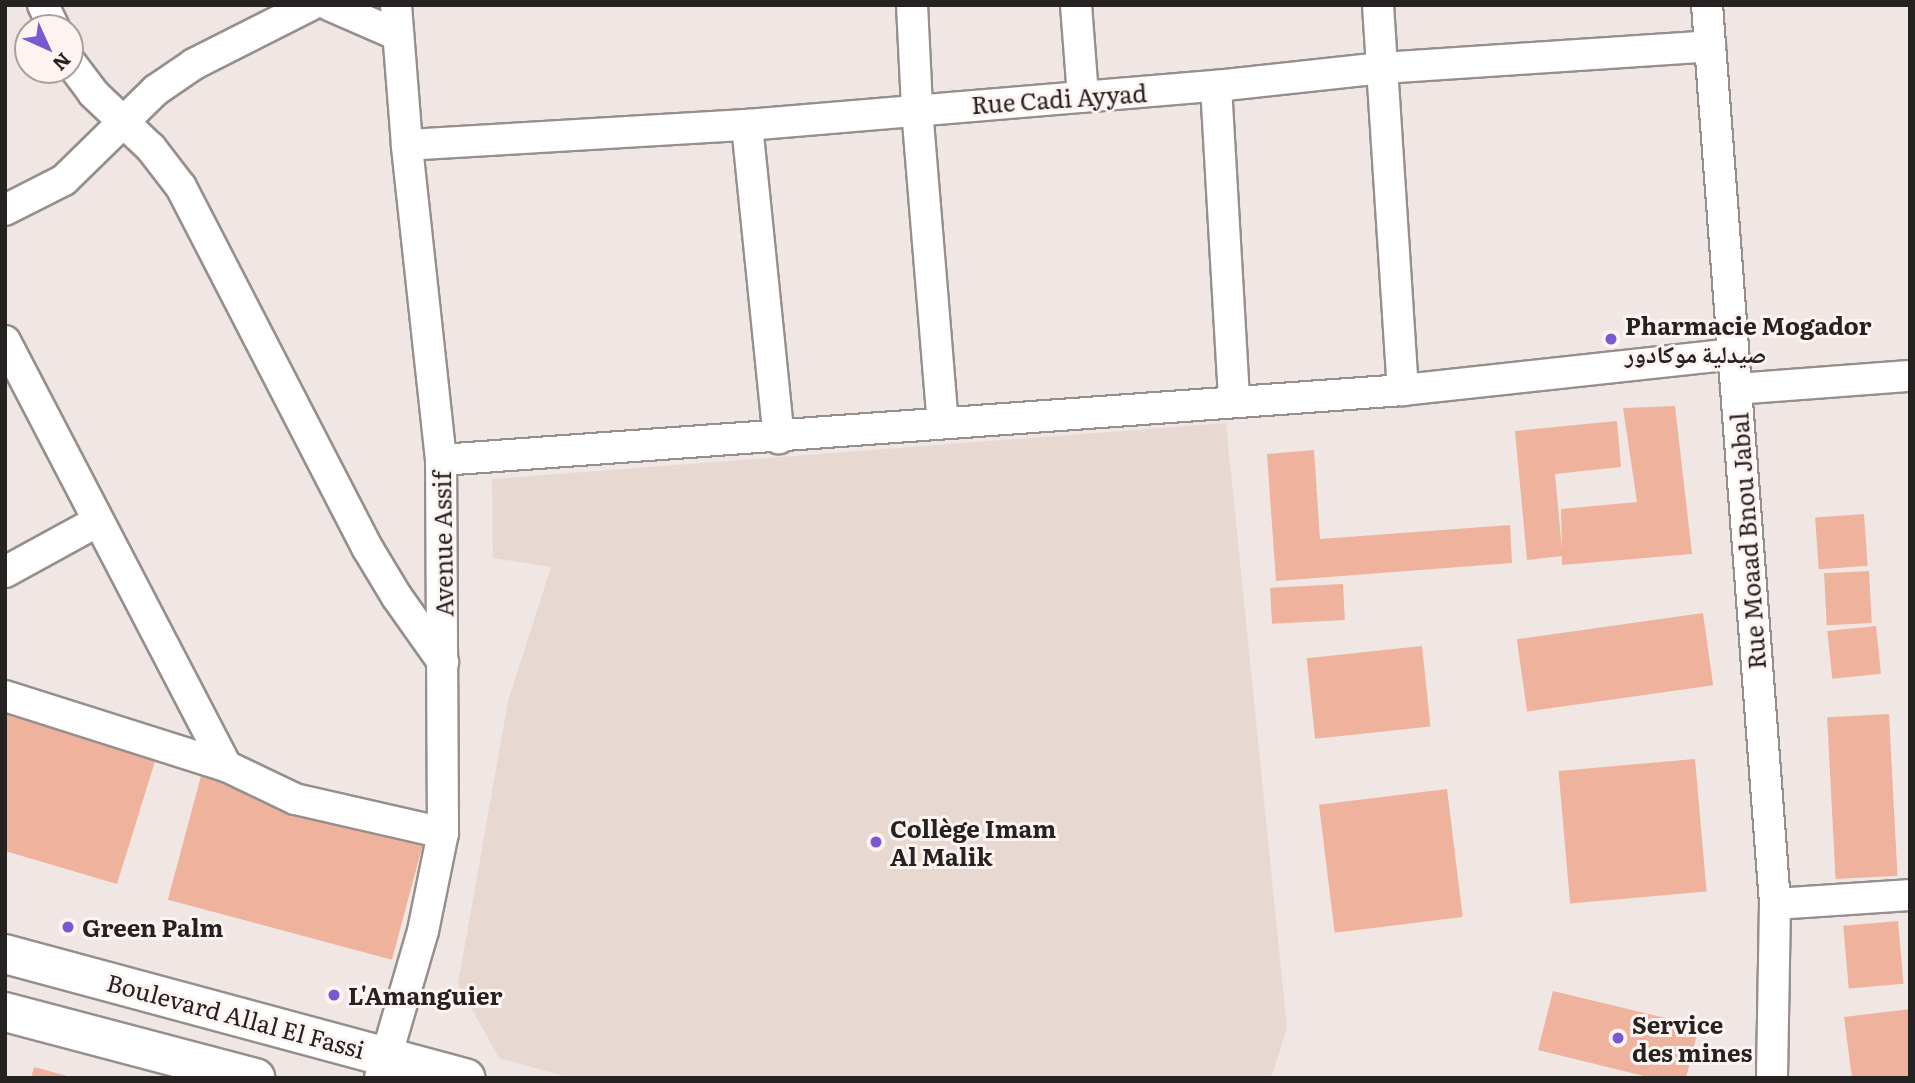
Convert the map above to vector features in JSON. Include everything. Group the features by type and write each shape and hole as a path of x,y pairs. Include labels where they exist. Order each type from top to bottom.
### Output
{"main road":[{"name":"Boulevard Allal El Fassi","path":"5,954 383,1066 466,1078"},
{"path":"5,1012 255,1078"}],"street":[{"path":"5,210 64,180 156,90 194,64 311,5"},
{"path":"329,5 398,35"},
{"name":"Avenue Assif","path":"383,1066 424,932 443,833 441,460 407,145 396,5"},
{"path":"912,5 917,109 943,422"},
{"path":"1076,5 1083,97"},
{"path":"1378,5 1403,390"},
{"name":"Rue Moaad Bnou Jabal","path":"1707,5 1775,904 1772,1078"},
{"name":"Rue Cadi Ayyad","path":"407,145 747,125 1216,86 1382,68 1710,46"},
{"path":"84,81 93,93 159,157 181,187 368,548 397,597 443,662"},
{"path":"1216,86 1234,401"},
{"path":"747,125 779,438"},
{"path":"5,341 226,766"},
{"path":"441,460 779,438 943,422 1403,390 1733,355"},
{"path":"1736,389 1910,376"},
{"path":"5,572 98,522"},
{"path":"5,696 226,766 295,799 443,833"},
{"path":"1775,904 1910,895"}],"shaded area":[{"name":"Collège Imam Al Malik","path":"1226,423 1287,1028 1271,1078 571,1078 499,1058 458,984 508,701 551,567 493,558 492,479"}],"building":[{"path":"1675,406 1692,554 1562,565 1562,556 1527,560 1515,431 1617,421 1621,467 1555,474 1562,550 1561,509 1637,502 1623,408"},
{"path":"1314,450 1320,539 1510,525 1512,563 1276,581 1267,454"},
{"path":"1864,514 1868,566 1819,569 1815,517"},
{"path":"1869,571 1872,623 1827,625 1824,573"},
{"path":"1343,584 1345,620 1272,624 1270,588"},
{"path":"1703,613 1713,685 1527,711 1517,639"},
{"path":"1876,626 1881,674 1832,679 1827,631"},
{"path":"1422,646 1430,727 1315,739 1307,658"},
{"path":"5,712 156,758 117,884 5,851"},
{"path":"1889,714 1897,876 1836,879 1827,717"},
{"path":"1695,759 1707,891 1570,903 1559,771"},
{"path":"201,776 425,836 392,960 168,900"},
{"path":"1447,789 1463,917 1335,933 1319,805"},
{"path":"1898,921 1903,984 1849,989 1843,926"},
{"name":"Service des mines","path":"1553,991 1699,1026 1686,1078 1652,1078 1538,1050"},
{"path":"1910,1009 1910,1078 1852,1078 1844,1017"},
{"path":"34,1067 71,1077 71,1078 31,1078"}],"place":[{"name":"Pharmacie Mogador صيدلية موكادور","path":"1611,339"},
{"name":"Collège Imam Al Malik","path":"876,842"},
{"name":"Green Palm","path":"68,927"},
{"name":"L'Amanguier","path":"334,995"},
{"name":"Service des mines","path":"1618,1038"}]}
